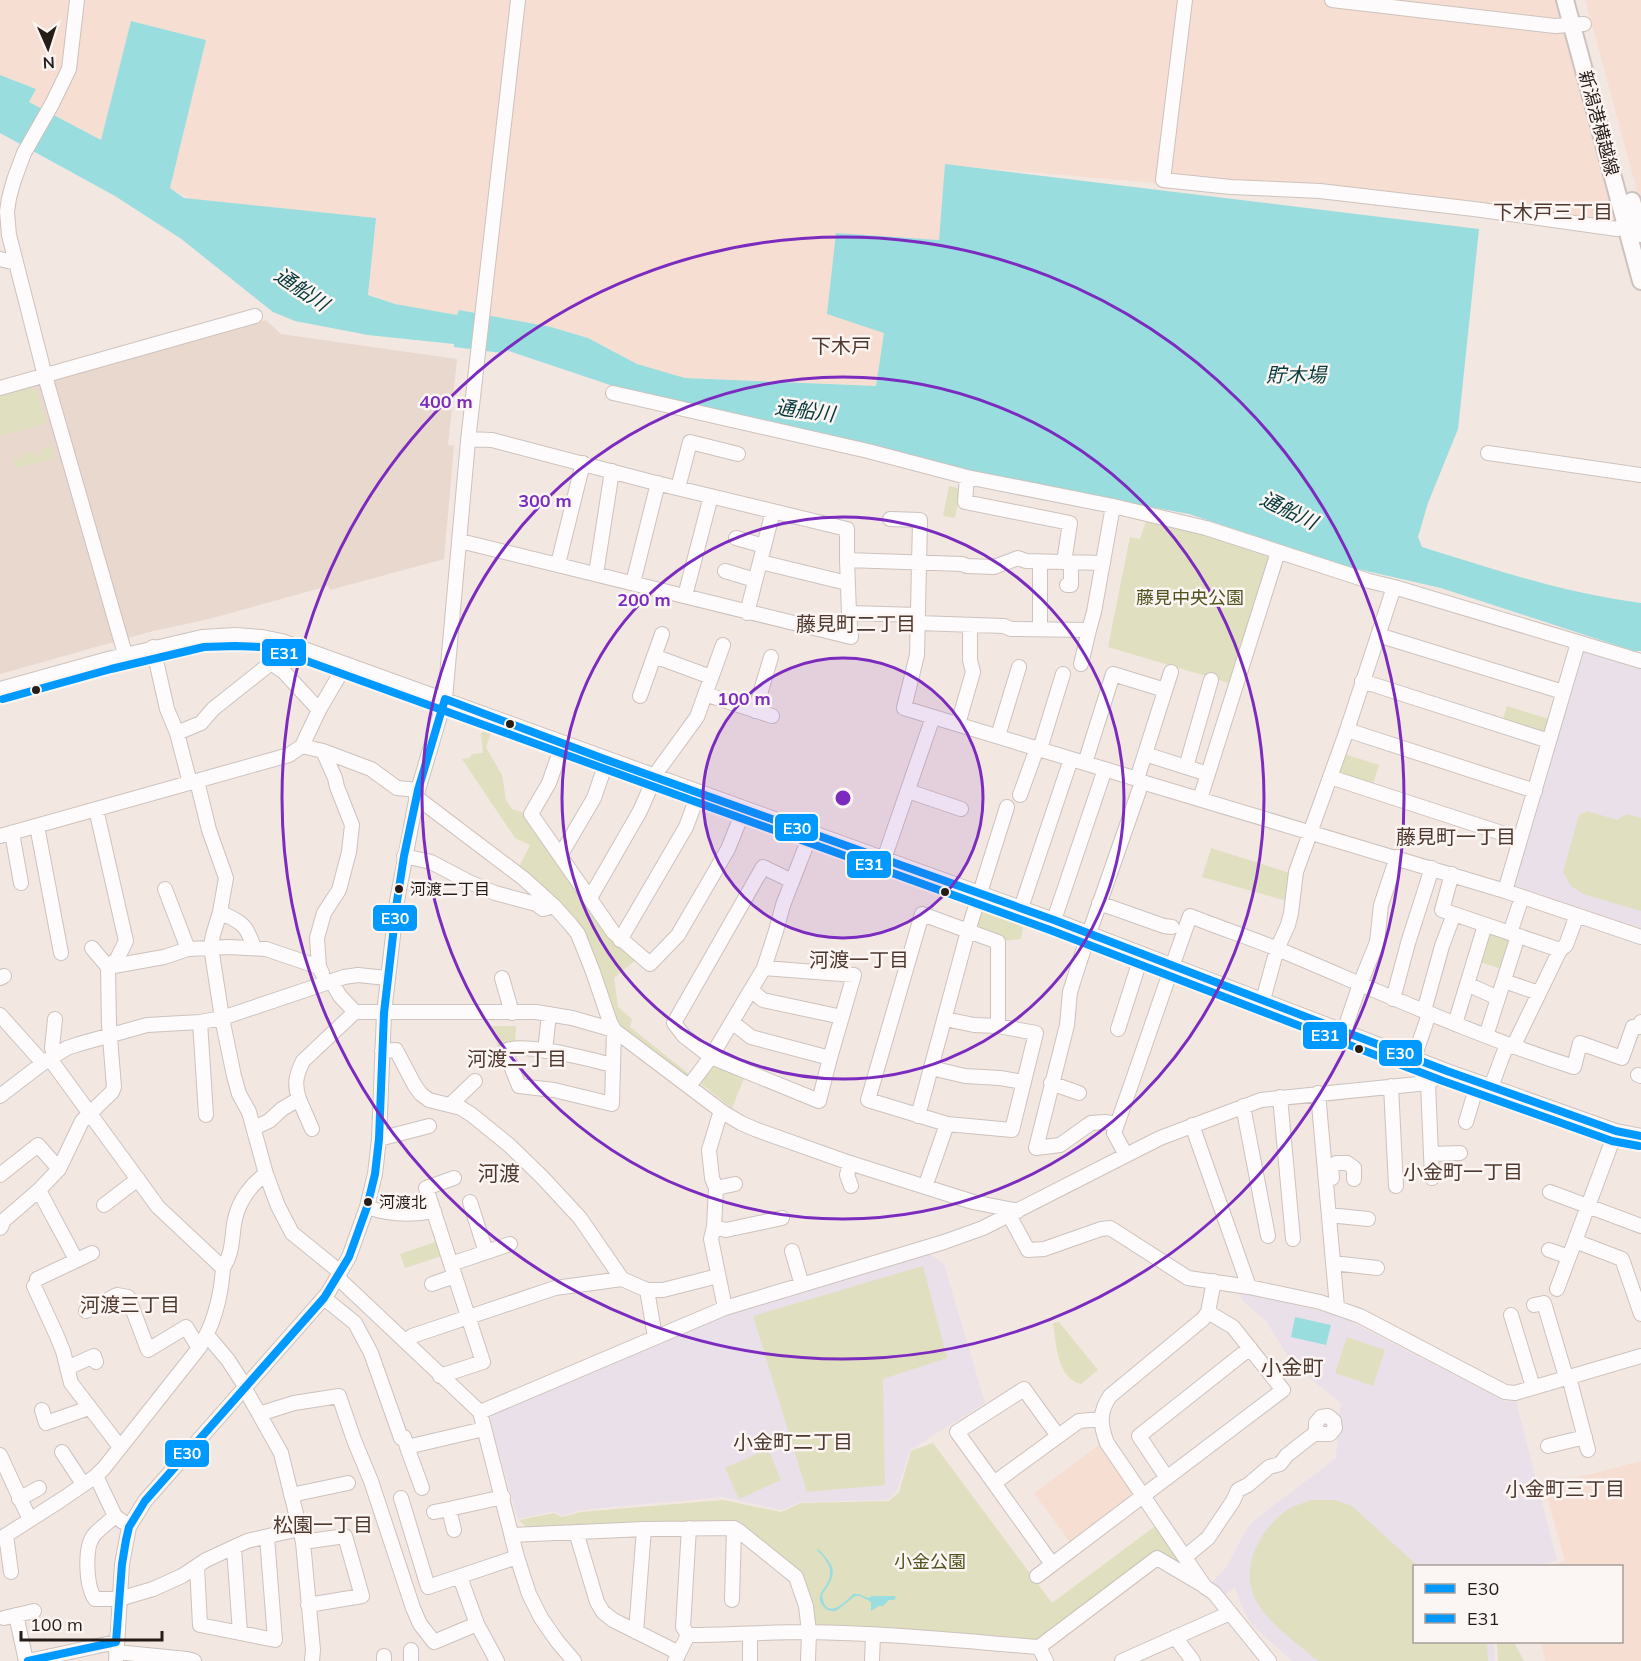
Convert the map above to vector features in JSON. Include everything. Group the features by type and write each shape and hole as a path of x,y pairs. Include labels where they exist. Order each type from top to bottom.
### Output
{"main road":[{"name":"新潟港横越線","path":"1565,0 1578,24"},
{"name":"新潟港横越線","path":"1577,0 1578,24 1631,221 1641,281"},
{"name":"新潟港横越線","path":"1631,221 1641,234"}],"street":[{"path":"77,0 69,69 24,153 14,180 7,212 9,235 45,376 125,654"},
{"path":"116,1652 122,1564 129,1527 145,1501 324,1298 349,1257 367,1207 380,1139 384,1013 397,901 417,794 445,699 468,439 518,0"},
{"path":"1185,0 1163,180 1231,187 1320,191 1617,229 1631,221"},
{"path":"1332,0 1554,26 1578,24"},
{"path":"0,259 16,263"},
{"path":"0,388 255,316"},
{"path":"614,393 883,455 967,481 1113,506 1206,528 1369,581 1641,661"},
{"path":"460,541 851,638 847,584 847,529 492,440 468,439"},
{"path":"678,488 690,442 738,454"},
{"path":"1488,453 1641,475"},
{"path":"558,564 583,463"},
{"path":"596,574 612,471"},
{"path":"967,481 965,502 1070,523 1068,562 1071,585 1067,585"},
{"path":"633,583 658,483"},
{"path":"685,596 711,496"},
{"path":"1081,664 1094,612 1113,506"},
{"path":"747,613 773,511"},
{"path":"890,519 920,520 917,655 904,708 1452,874 1641,937"},
{"path":"736,538 764,546"},
{"path":"1200,799 1278,552"},
{"path":"847,560 994,567 1018,558 1040,562 1103,563"},
{"path":"760,562 847,584"},
{"path":"1040,562 1040,629"},
{"path":"725,571 755,580"},
{"path":"1263,1000 1277,949 1288,925 1296,872 1394,587"},
{"path":"849,613 970,625 1004,626 1011,629 1089,630"},
{"path":"958,724 973,672 970,660 970,625"},
{"path":"640,696 662,634"},
{"path":"0,689 153,647 218,635 262,637 282,641 1054,920 1485,1085 1616,1131 1641,1136"},
{"path":"1378,635 1563,692"},
{"path":"177,734 201,723 213,709 271,663 279,653 282,641"},
{"path":"1505,891 1578,643"},
{"path":"590,898 640,811 654,776 697,717 723,645"},
{"path":"153,647 167,709 226,878 211,947 222,1018 239,1094 255,1128 266,1173 278,1206 292,1233 338,1274 440,1376 480,1412 517,1557 529,1594 541,1618 574,1661"},
{"path":"654,656 711,677"},
{"path":"754,711 771,657"},
{"path":"271,663 284,672 320,710"},
{"path":"21,883 6,834 289,755 302,746 346,664"},
{"path":"998,736 1019,667"},
{"path":"1117,1124 1090,1123 1060,1144 1029,1149 1067,1025 1070,992 1140,781 1145,754 1171,672"},
{"path":"1020,795 1063,674"},
{"path":"1085,763 1113,674 1165,690"},
{"path":"1186,767 1211,680"},
{"path":"1362,681 1549,741"},
{"path":"705,694 772,716"},
{"path":"884,859 933,717"},
{"path":"1347,729 1534,791"},
{"path":"563,743 549,783 531,814 613,932 650,964 678,935 728,849 744,809"},
{"path":"302,746 323,751 371,769 397,788 417,794 523,878 554,906 578,934 614,1030 612,1104 554,1090 519,1086 505,1051 515,1048 546,1051 613,1065"},
{"path":"319,967 317,938 324,913 339,890 349,852 352,825 323,751"},
{"path":"1145,754 1208,774"},
{"path":"1021,908 1071,759"},
{"path":"560,856 594,798 607,760"},
{"path":"1054,920 1105,769"},
{"path":"1330,777 1520,839"},
{"path":"908,791 962,809"},
{"path":"620,940 686,827 699,792"},
{"path":"918,1116 968,931 1007,807"},
{"path":"96,809 126,941 117,959 108,967"},
{"path":"37,826 61,953"},
{"path":"689,1086 711,1057 764,968 792,881 811,833"},
{"path":"404,856 431,862 495,893 536,904 543,909 554,906"},
{"path":"1344,1031 1377,942 1381,905 1397,857"},
{"path":"764,968 854,975 819,1101 711,1057 684,1036 674,1023 763,867 792,881"},
{"path":"1393,999 1432,868"},
{"path":"1452,874 1442,910 1560,950"},
{"path":"165,890 188,949"},
{"path":"1486,1036 1504,981 1522,897"},
{"path":"1099,903 1172,927"},
{"path":"220,912 240,922 248,930 254,948"},
{"path":"945,1019 1036,1033 1011,1130 946,1124 868,1100 922,914 998,942 998,1026"},
{"path":"1414,1058 1443,946 1454,914"},
{"path":"1466,1122 1539,993 1560,950 1566,945 1577,915"},
{"path":"1126,1155 1114,1133 1190,916 1277,949 1510,1046 1574,1067 1580,1043 1622,1058 1633,1027 1640,1025"},
{"path":"1455,1024 1485,925"},
{"path":"108,967 164,957 188,949 211,947 266,949 319,967 355,1012"},
{"path":"1,1223 59,1169 82,1121 112,1092 114,1087 108,967 92,948"},
{"path":"1118,1029 1142,954"},
{"path":"0,1096 50,1059 79,1044 110,1034 147,1025 200,1022 222,1018 330,981 358,975 387,978"},
{"path":"502,978 512,1013"},
{"path":"1504,981 1539,993"},
{"path":"1467,984 1498,999"},
{"path":"752,990 762,1000 842,1017"},
{"path":"312,1129 296,1089 298,1071 303,1061 355,1012 549,1014 614,1030 724,1113 757,1131 850,1163 1013,1213"},
{"path":"546,1051 549,1014"},
{"path":"1,1018 50,1059 158,1207 222,1268"},
{"path":"50,1059 55,1019"},
{"path":"200,1022 206,1114"},
{"path":"732,1022 751,1036 830,1058"},
{"path":"382,1051 396,1050 415,1086 429,1100 460,1108 509,1145 580,1218 622,1279"},
{"path":"381,1075 400,1075 404,1071 404,1066"},
{"path":"931,1068 965,1076 1023,1082"},
{"path":"480,1412 725,1308 944,1242 983,1227 1160,1138 1243,1106 1281,1097 1428,1083 1447,1071"},
{"path":"450,1105 475,1081"},
{"path":"1051,1083 1079,1094"},
{"path":"1428,1083 1432,1178"},
{"path":"1391,1086 1396,1186"},
{"path":"1318,1093 1337,1307"},
{"path":"1281,1097 1293,1239"},
{"path":"255,1128 276,1117 282,1109 299,1099"},
{"path":"1243,1106 1268,1236"},
{"path":"724,1113 719,1117 709,1150 712,1178 716,1188 714,1227 711,1239 725,1308"},
{"path":"925,1187 946,1124"},
{"path":"1192,1125 1249,1287"},
{"path":"380,1139 429,1126"},
{"path":"1557,1289 1616,1131"},
{"path":"0,1175 38,1145 59,1169"},
{"path":"1431,1154 1460,1153"},
{"path":"850,1163 847,1175 851,1186"},
{"path":"1325,1178 1332,1178 1331,1168 1336,1163 1347,1163 1354,1167 1354,1179"},
{"path":"11,1572 3,1537 96,1476 199,1348 207,1335 218,1306 222,1268 230,1258 235,1218 245,1195 266,1173"},
{"path":"440,1376 483,1362 426,1188 454,1178"},
{"path":"104,1205 138,1179"},
{"path":"716,1188 735,1184"},
{"path":"39,1190 76,1260"},
{"path":"1550,1192 1641,1226"},
{"path":"470,1202 486,1252"},
{"path":"367,1207 383,1213 402,1215 434,1211"},
{"path":"1013,1213 1028,1250 1044,1249 1110,1228 1188,1278 1249,1287 1337,1307 1360,1316 1505,1392 1515,1393 1641,1356"},
{"path":"1329,1215 1368,1219"},
{"path":"714,1227 726,1230 782,1218"},
{"path":"1575,1241 1622,1259 1638,1296 1641,1314"},
{"path":"432,1284 486,1252 510,1244"},
{"path":"1549,1250 1569,1257"},
{"path":"792,1251 802,1285"},
{"path":"92,1253 35,1282 56,1334 71,1383 120,1447"},
{"path":"1333,1263 1377,1268"},
{"path":"406,1342 412,1336 555,1288 622,1279 647,1290 663,1290 718,1276"},
{"path":"1205,1587 1107,1443 1101,1420 1104,1404 1110,1396 1203,1319 1208,1312 1214,1281"},
{"path":"647,1290 655,1337"},
{"path":"86,1311 117,1295 128,1297 148,1350 186,1328 199,1348"},
{"path":"324,1298 355,1323 371,1353 401,1438 404,1437 422,1488"},
{"path":"1534,1305 1544,1303 1568,1377 1586,1444 1548,1446"},
{"path":"1037,1576 1283,1390 1233,1327 1208,1312"},
{"path":"1511,1315 1533,1387"},
{"path":"207,1335 228,1360 245,1387 281,1453 301,1536 313,1650 312,1661"},
{"path":"1167,1478 1139,1436 1250,1348"},
{"path":"67,1368 94,1356 96,1362"},
{"path":"1052,1564 957,1432 1024,1389 1058,1436"},
{"path":"259,1414 294,1403 339,1396 371,1480 420,1624 434,1642 477,1624"},
{"path":"42,1410 46,1423 90,1408"},
{"path":"994,1483 1079,1421 1101,1420"},
{"path":"407,1447 484,1429"},
{"path":"1185,1557 1208,1538 1238,1490 1248,1485 1269,1467 1280,1464 1287,1455 1314,1434"},
{"path":"62,1452 83,1484"},
{"path":"0,1455 30,1520"},
{"path":"96,1476 115,1516 129,1527"},
{"path":"291,1495 348,1483"},
{"path":"19,1499 39,1488"},
{"path":"434,1512 503,1497"},
{"path":"401,1498 428,1587 517,1557"},
{"path":"449,1509 454,1530"},
{"path":"115,1516 94,1535 89,1544 87,1565 91,1593 95,1599 119,1599 153,1589 247,1541 267,1537 345,1536 362,1596 308,1605"},
{"path":"688,1635 683,1627 689,1528"},
{"path":"512,1535 644,1529 734,1528 796,1577 806,1606 809,1632 808,1661"},
{"path":"732,1600 734,1528"},
{"path":"636,1632 644,1529"},
{"path":"576,1532 597,1602 603,1612 677,1657 688,1635"},
{"path":"197,1566 200,1625 275,1640 267,1537"},
{"path":"234,1548 240,1633"},
{"path":"688,1635 809,1632 1039,1647 1157,1558 1214,1593 1269,1661"},
{"path":"460,1577 477,1624 497,1661"},
{"path":"34,1611 10,1617 27,1661 116,1652 194,1661"},
{"path":"1122,1661 1230,1613"},
{"path":"750,1635 750,1661"},
{"path":"872,1661 873,1635"},
{"path":"1175,1637 1193,1661"},
{"path":"1039,1647 1046,1661"}],"shaded area":[{"path":"0,0 1557,0 1618,223 945,165 939,241 837,233 884,333 876,386 685,378 637,364 588,338 551,327 459,310 458,315 395,304 368,294 376,218 190,199 170,188 206,40 131,21 101,140 29,102 35,89 0,75"},
{"path":"1585,0 1641,0 1641,206 1600,54"},
{"path":"266,320 281,334 457,359 448,445 454,446 444,559 330,590 328,586 209,619 153,631 0,674 0,393"},
{"path":"1582,648 1641,665 1641,928 1513,885"},
{"path":"930,1254 944,1264 985,1403 910,1450 897,1491 888,1500 801,1502 780,1510 723,1497 580,1510 562,1516 555,1511 518,1519 490,1419 495,1410 731,1312"},
{"path":"1235,1289 1342,1317 1507,1402 1516,1401 1557,1561 1539,1565 1413,1565 1413,1643 1493,1643 1495,1661 1292,1661 1253,1626 1244,1612 1235,1587 1223,1597 1217,1590 1212,1582 1226,1568 1246,1530 1254,1520 1336,1458 1341,1403 1294,1366 1266,1321 1243,1301"},
{"path":"1099,1445 1136,1497 1072,1545 1034,1493"},
{"path":"1641,1461 1641,1661 1545,1661 1541,1643 1623,1643 1623,1565 1553,1565 1565,1561 1544,1486"}],"green space":[{"path":"31,387 37,392 47,423 0,436 0,396"},
{"path":"52,446 55,458 17,468 13,457 16,456 17,460 23,458 23,454 34,451 36,457 41,455 40,450"},
{"path":"949,486 957,488 960,494 955,518 943,516"},
{"name":"藤見中央公園","path":"1148,515 1278,552 1236,685 1108,647 1130,537 1140,539"},
{"path":"1507,706 1555,721 1549,741 1501,725"},
{"path":"483,730 491,733 486,747 502,775 506,800 512,809 527,814 637,959 614,978 618,1007 632,1019 630,1027 689,1074 686,1078 616,1025 586,940 518,869 530,845 515,838 462,759 470,758 472,754 483,753 481,734"},
{"path":"1344,754 1379,765 1372,787 1337,776"},
{"path":"1587,811 1617,820 1627,814 1641,818 1641,911 1583,894 1571,886 1563,872 1579,815"},
{"path":"1211,848 1290,873 1287,901 1202,877"},
{"path":"978,907 1023,927 1021,939 1001,941 970,930"},
{"path":"1488,927 1515,936 1505,970 1477,961"},
{"path":"492,1026 516,1026 515,1044 498,1048"},
{"path":"710,1064 745,1076 732,1108 697,1081"},
{"path":"441,1240 445,1255 405,1268 400,1254"},
{"path":"923,1266 947,1358 883,1379 885,1485 807,1492 753,1316"},
{"path":"1059,1322 1098,1370 1081,1384 1073,1381 1062,1368 1053,1323"},
{"path":"1347,1337 1385,1350 1373,1386 1335,1373"},
{"name":"小金公園","path":"933,1443 1052,1603 1158,1524 1183,1566 1158,1552 1039,1641 815,1626 802,1574 740,1526 715,1521 528,1529 519,1520 554,1513 562,1517 581,1512 723,1500 781,1512 801,1503 889,1501 899,1492 911,1451"},
{"path":"768,1449 781,1480 739,1499 725,1468"},
{"path":"1311,1500 1335,1500 1352,1506 1417,1565 1413,1565 1413,1643 1487,1643 1488,1661 1318,1661 1277,1627 1263,1612 1252,1591 1250,1577 1254,1551 1269,1527 1290,1508"},
{"path":"1497,1643 1515,1643 1524,1661 1498,1661"}],"water":[{"name":"貯木場","path":"131,21 206,40 170,188 184,198 376,218 368,295 395,304 457,315 459,310 551,327 588,338 637,364 685,378 876,386 884,333 827,314 836,233 939,240 945,164 1479,229 1458,429 1428,503 1418,537 1422,547 1504,572 1557,587 1641,603 1641,651 1634,651 1441,588 1349,567 1189,514 1043,487 720,413 619,388 503,349 502,353 454,347 454,344 368,335 295,321 273,312 180,238 115,196 0,133 0,75 36,89 29,102 101,140"},
{"path":"1295,1317 1331,1325 1326,1345 1291,1337"},
{"path":"818,1549 829,1561 833,1571 822,1595 827,1607 831,1609 840,1606 853,1594 869,1598 895,1596 896,1598 871,1611 871,1602 860,1596 855,1596 836,1611 826,1609 820,1602 820,1598 829,1579 830,1571"}],"transit line":[{"name":"E31","path":"3,699 111,669 204,647 261,647 279,651 1050,930 1443,1081 1612,1141 1639,1146"},
{"name":"E30","path":"28,1661 116,1642 122,1564 129,1527 145,1501 324,1298 349,1257 367,1207 375,1174 379,1139 384,1013 404,856 418,790 445,699 607,760 1054,920 1447,1071 1616,1131 1641,1136"}],"place":[{"name":"河渡二丁目","path":"399,889"},
{"name":"河渡北","path":"368,1202"}],"district":[{"name":"下木戸三丁目","path":"1553,211"},
{"name":"下木戸","path":"841,345"},
{"name":"藤見町二丁目","path":"856,623"},
{"name":"藤見町一丁目","path":"1456,836"},
{"name":"河渡一丁目","path":"859,959"},
{"name":"河渡二丁目","path":"517,1058"},
{"name":"小金町一丁目","path":"1463,1171"},
{"name":"河渡","path":"499,1173"},
{"name":"河渡三丁目","path":"130,1304"},
{"name":"小金町","path":"1292,1367"},
{"name":"小金町二丁目","path":"793,1441"},
{"name":"小金町三丁目","path":"1565,1488"},
{"name":"松園一丁目","path":"323,1524"}],"water label":[{"name":"通船川","path":"302,289"},
{"name":"通船川","path":"805,410"},
{"name":"通船川","path":"1289,510"}]}
